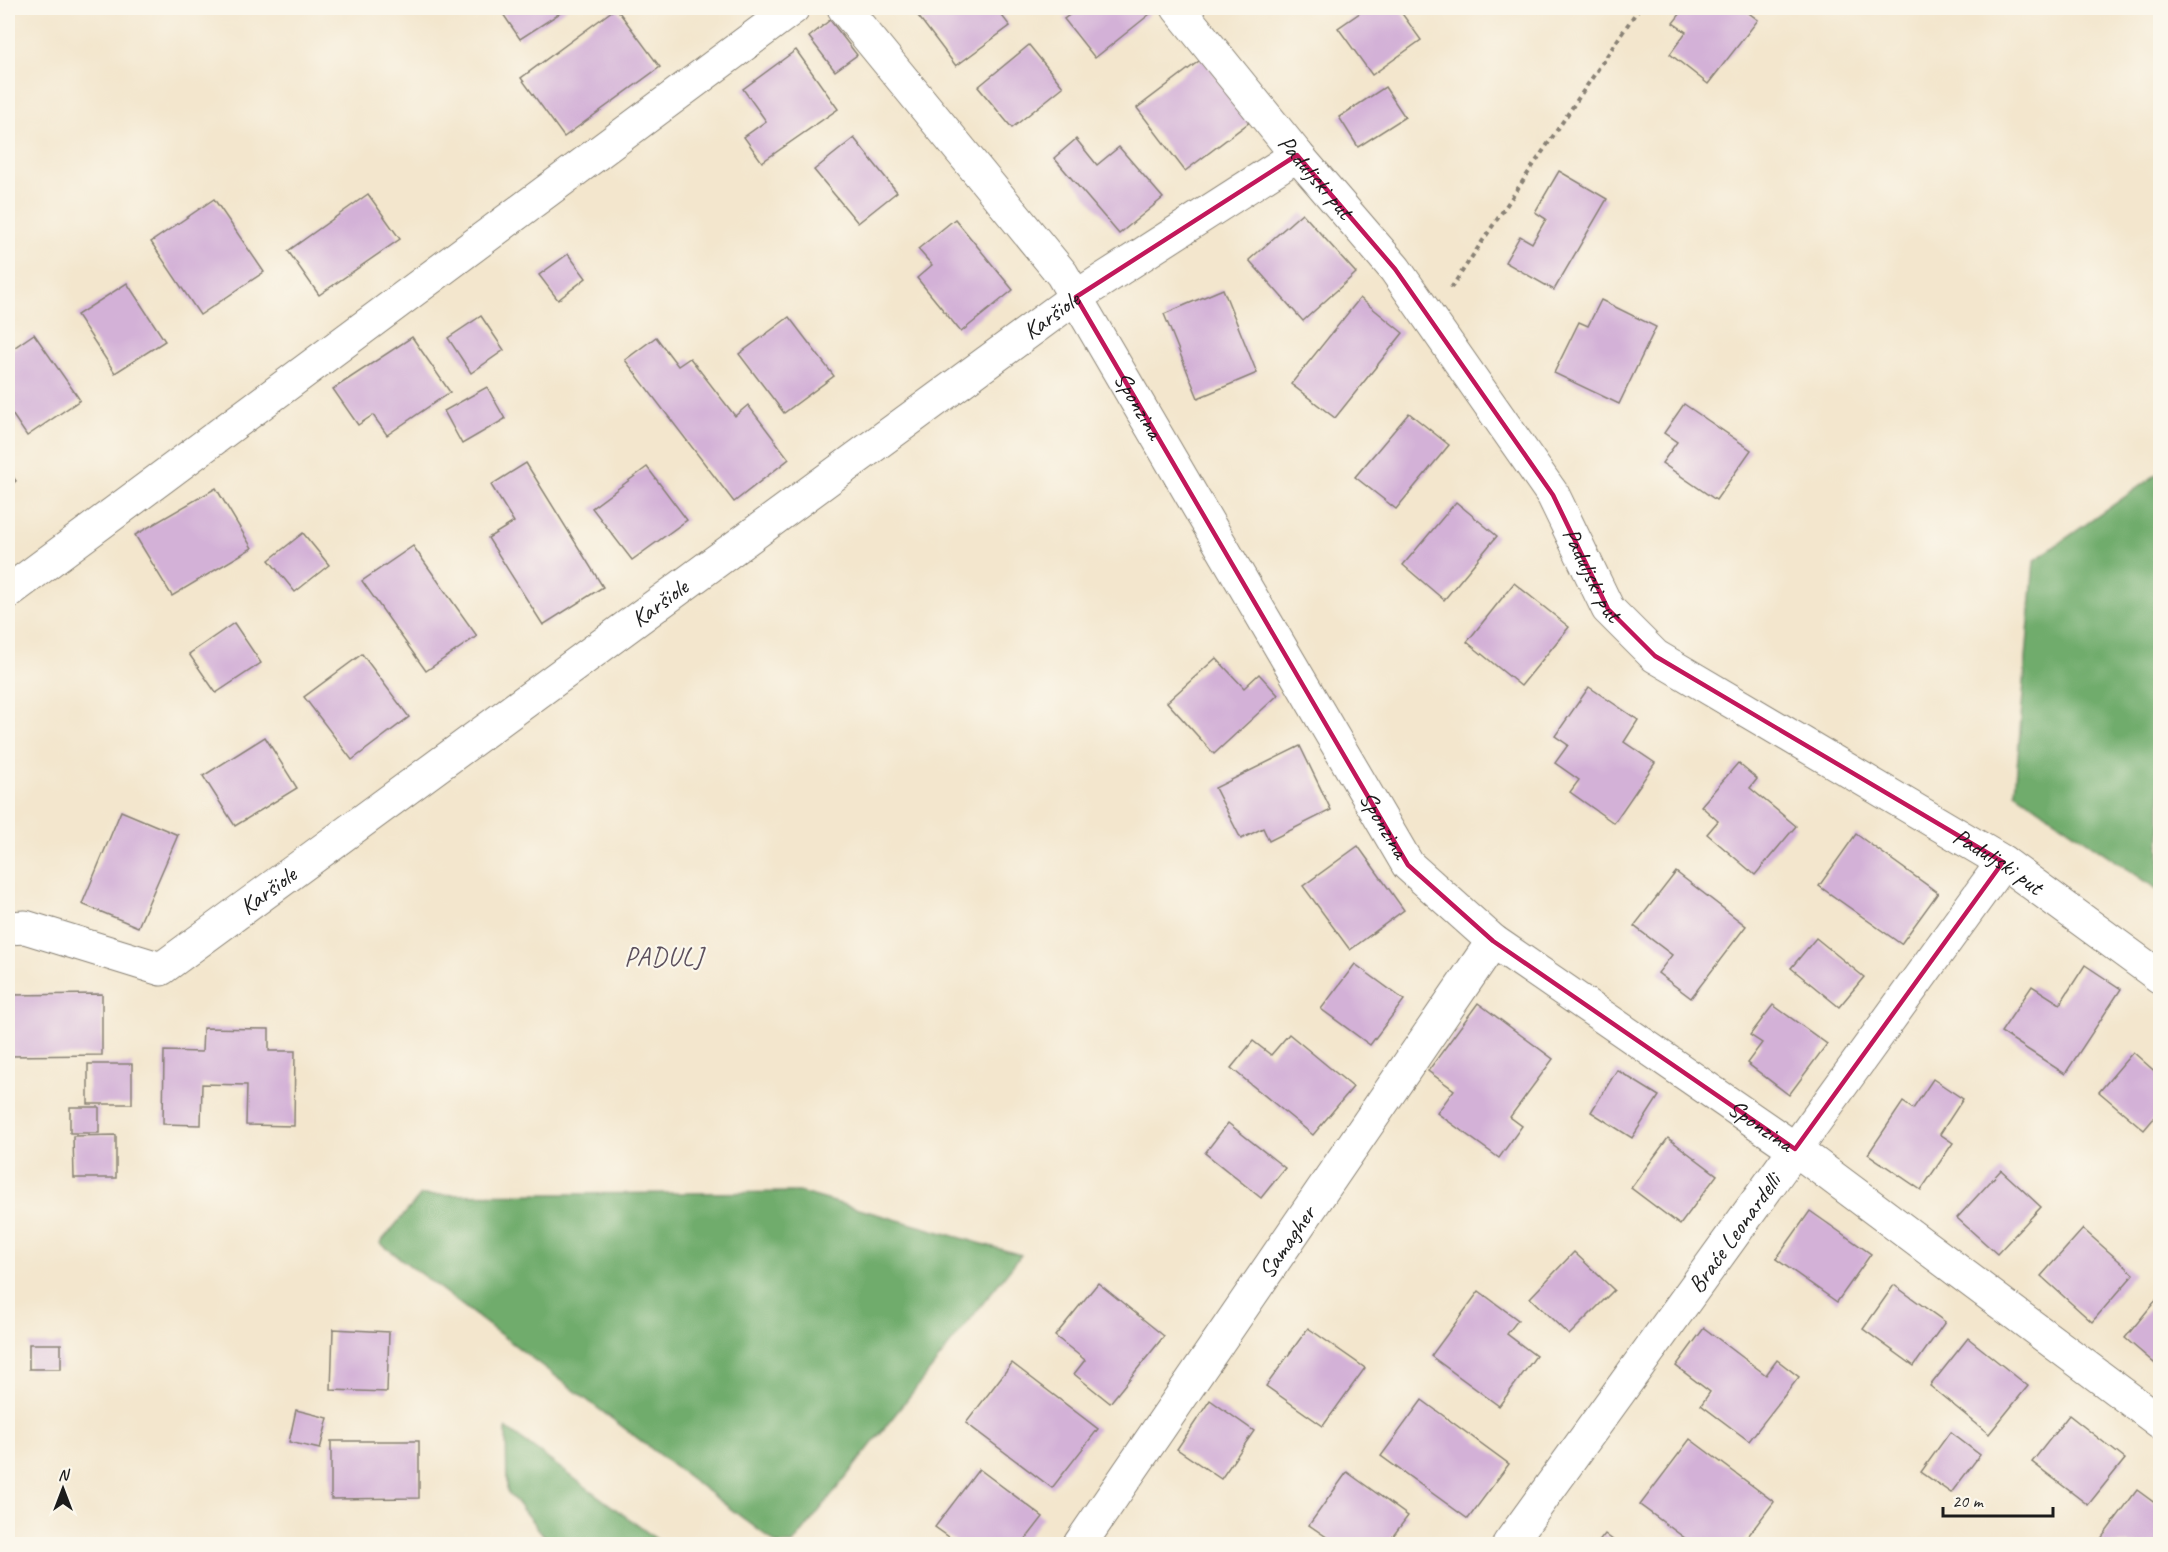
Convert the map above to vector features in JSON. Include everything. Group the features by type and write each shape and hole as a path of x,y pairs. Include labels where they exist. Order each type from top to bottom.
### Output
{"street":[{"path":"8,592 793,8"},
{"name":"Sponzina","path":"844,8 1062,274 1408,865 1492,941 1795,1149 2160,1422"},
{"name":"Paduljski put","path":"1178,8 1297,155 1395,269 1553,495 1608,609 1655,656 2003,862 2160,977"},
{"name":"Karšiole","path":"8,928 25,927 161,969 1076,297 1297,155"},
{"name":"Braće Leonardelli","path":"1509,1545 2003,862"},
{"name":"Samagher","path":"1080,1545 1492,941"}],"path":[{"path":"1430,319 1640,8"}],"highlighted area":[{"path":"1297,155 1395,269 1553,495 1608,609 1655,656 2003,862 1795,1149 1493,941 1408,865 1076,297"}],"green space":[{"path":"2160,472 2160,891 2015,792 2034,561"},
{"path":"799,1192 1021,1255 793,1544 777,1544 380,1243 421,1195"},
{"path":"506,1428 663,1544 551,1544 507,1491"}],"building":[{"path":"499,8 568,8 520,39"},
{"path":"616,8 660,67 564,137 521,78"},
{"path":"912,8 996,8 1010,26 956,66"},
{"path":"1079,8 1145,8 1150,14 1095,58 1064,19"},
{"path":"1367,8 1398,8 1421,40 1372,75 1338,28"},
{"path":"1685,8 1742,8 1758,20 1708,84 1670,54 1686,32 1673,23"},
{"path":"830,20 857,55 835,71 809,37"},
{"path":"1029,45 1063,87 1012,128 978,87"},
{"path":"796,50 838,109 762,162 744,137 766,121 743,89"},
{"path":"1203,58 1251,121 1185,171 1137,108"},
{"path":"1385,87 1405,117 1358,147 1339,117"},
{"path":"854,138 897,192 858,223 814,170"},
{"path":"1076,139 1097,165 1119,147 1163,198 1119,234 1054,158"},
{"path":"1559,171 1607,199 1554,290 1505,262 1520,236 1532,243 1546,219 1535,212"},
{"path":"368,194 400,239 319,295 288,251"},
{"path":"214,199 264,272 200,315 151,242"},
{"path":"1302,213 1356,273 1303,321 1249,260"},
{"path":"955,219 1013,290 961,332 917,278 932,265 918,249"},
{"path":"568,254 586,278 558,300 539,275"},
{"path":"127,283 165,341 115,373 77,315"},
{"path":"1223,289 1257,373 1198,398 1164,314"},
{"path":"1360,298 1403,333 1335,418 1291,384"},
{"path":"1601,300 1656,327 1619,404 1554,373 1579,322 1588,326"},
{"path":"481,316 504,350 471,373 448,338"},
{"path":"789,317 834,376 784,413 739,354"},
{"path":"34,334 80,400 27,436 8,408 8,352"},
{"path":"412,337 450,392 387,435 373,415 358,425 333,389"},
{"path":"656,337 678,366 690,358 735,416 748,405 789,459 734,502 625,360"},
{"path":"487,387 505,419 462,444 444,411"},
{"path":"1684,404 1751,450 1716,500 1662,463 1677,442 1664,433"},
{"path":"1409,413 1449,445 1396,509 1355,477"},
{"path":"526,463 603,587 543,625 488,538 514,522 491,485"},
{"path":"647,467 687,520 632,560 592,508"},
{"path":"8,470 16,481 8,488"},
{"path":"216,488 252,548 172,596 135,535"},
{"path":"1456,502 1497,536 1444,600 1403,565"},
{"path":"303,533 329,565 295,592 269,560"},
{"path":"413,546 477,636 426,671 362,581"},
{"path":"1514,583 1569,627 1521,686 1467,642"},
{"path":"234,623 261,663 216,693 189,654"},
{"path":"362,654 409,717 352,760 304,697"},
{"path":"1216,658 1244,688 1259,674 1278,695 1214,754 1167,702"},
{"path":"1589,687 1638,720 1624,742 1655,763 1614,823 1570,792 1579,780 1555,763 1568,745 1555,736"},
{"path":"265,737 297,788 235,826 203,776"},
{"path":"1300,746 1331,810 1269,841 1263,828 1241,839 1215,788"},
{"path":"1738,763 1757,779 1750,788 1796,826 1755,875 1707,834 1718,821 1701,806"},
{"path":"121,811 178,835 138,927 82,904"},
{"path":"1856,834 1938,893 1901,944 1819,886"},
{"path":"1358,846 1404,910 1350,950 1303,886"},
{"path":"1676,872 1746,926 1691,998 1658,973 1672,955 1634,926"},
{"path":"1816,938 1864,977 1839,1007 1791,968"},
{"path":"1355,964 1404,1000 1370,1045 1321,1009"},
{"path":"2085,965 2121,989 2065,1074 2001,1032 2032,986 2060,1004"},
{"path":"102,994 102,1055 8,1056 8,995"},
{"path":"1478,1003 1553,1059 1510,1117 1522,1126 1499,1158 1437,1113 1454,1090 1428,1071"},
{"path":"1773,1005 1827,1044 1789,1095 1747,1063 1762,1043 1750,1035"},
{"path":"203,1028 269,1029 269,1051 295,1051 294,1126 246,1125 247,1085 202,1084 201,1125 163,1124 164,1051 202,1052"},
{"path":"1289,1034 1353,1087 1313,1135 1231,1068 1253,1041 1271,1055"},
{"path":"2133,1052 2160,1076 2160,1111 2144,1130 2099,1092"},
{"path":"88,1064 132,1064 132,1104 88,1104"},
{"path":"1617,1070 1659,1096 1632,1138 1591,1112"},
{"path":"1933,1079 1963,1099 1940,1134 1953,1143 1921,1190 1868,1154 1903,1102 1913,1109"},
{"path":"70,1107 99,1107 99,1133 70,1133"},
{"path":"1228,1123 1285,1168 1261,1198 1205,1153"},
{"path":"116,1135 116,1178 74,1178 73,1136"},
{"path":"1668,1138 1717,1175 1680,1225 1631,1188"},
{"path":"2001,1170 2041,1207 1997,1254 1957,1218"},
{"path":"1810,1211 1871,1254 1837,1302 1776,1259"},
{"path":"2083,1229 2134,1274 2092,1322 2041,1276"},
{"path":"1574,1252 1614,1290 1569,1335 1530,1298"},
{"path":"1098,1283 1164,1336 1110,1403 1074,1374 1085,1360 1055,1336"},
{"path":"1894,1285 1945,1322 1914,1366 1863,1329"},
{"path":"1479,1291 1518,1320 1507,1334 1536,1356 1499,1406 1431,1356"},
{"path":"2160,1295 2160,1368 2125,1338"},
{"path":"1308,1328 1365,1368 1323,1426 1266,1386"},
{"path":"1704,1328 1766,1375 1777,1360 1799,1377 1749,1441 1701,1405 1710,1392 1676,1366"},
{"path":"333,1329 389,1332 387,1392 331,1390"},
{"path":"1968,1338 2028,1386 1989,1434 1930,1386"},
{"path":"29,1344 61,1344 61,1369 29,1369"},
{"path":"1012,1363 1098,1429 1052,1488 966,1423"},
{"path":"1210,1400 1254,1431 1221,1479 1177,1449"},
{"path":"1422,1400 1509,1464 1468,1519 1381,1456"},
{"path":"296,1410 328,1418 320,1449 289,1442"},
{"path":"2069,1415 2125,1459 2088,1505 2032,1462"},
{"path":"1950,1432 1980,1455 1951,1493 1921,1472"},
{"path":"1690,1439 1774,1502 1742,1544 1693,1544 1640,1505"},
{"path":"331,1441 419,1441 419,1498 331,1499"},
{"path":"979,1469 1043,1517 1022,1544 959,1544 935,1527"},
{"path":"1347,1472 1408,1516 1387,1544 1337,1544 1309,1525"},
{"path":"2137,1490 2160,1507 2160,1544 2105,1544 2100,1540"},
{"path":"1605,1534 1618,1544 1597,1544"}],"district":[{"name":"PADULJ","path":"664,956"}]}
